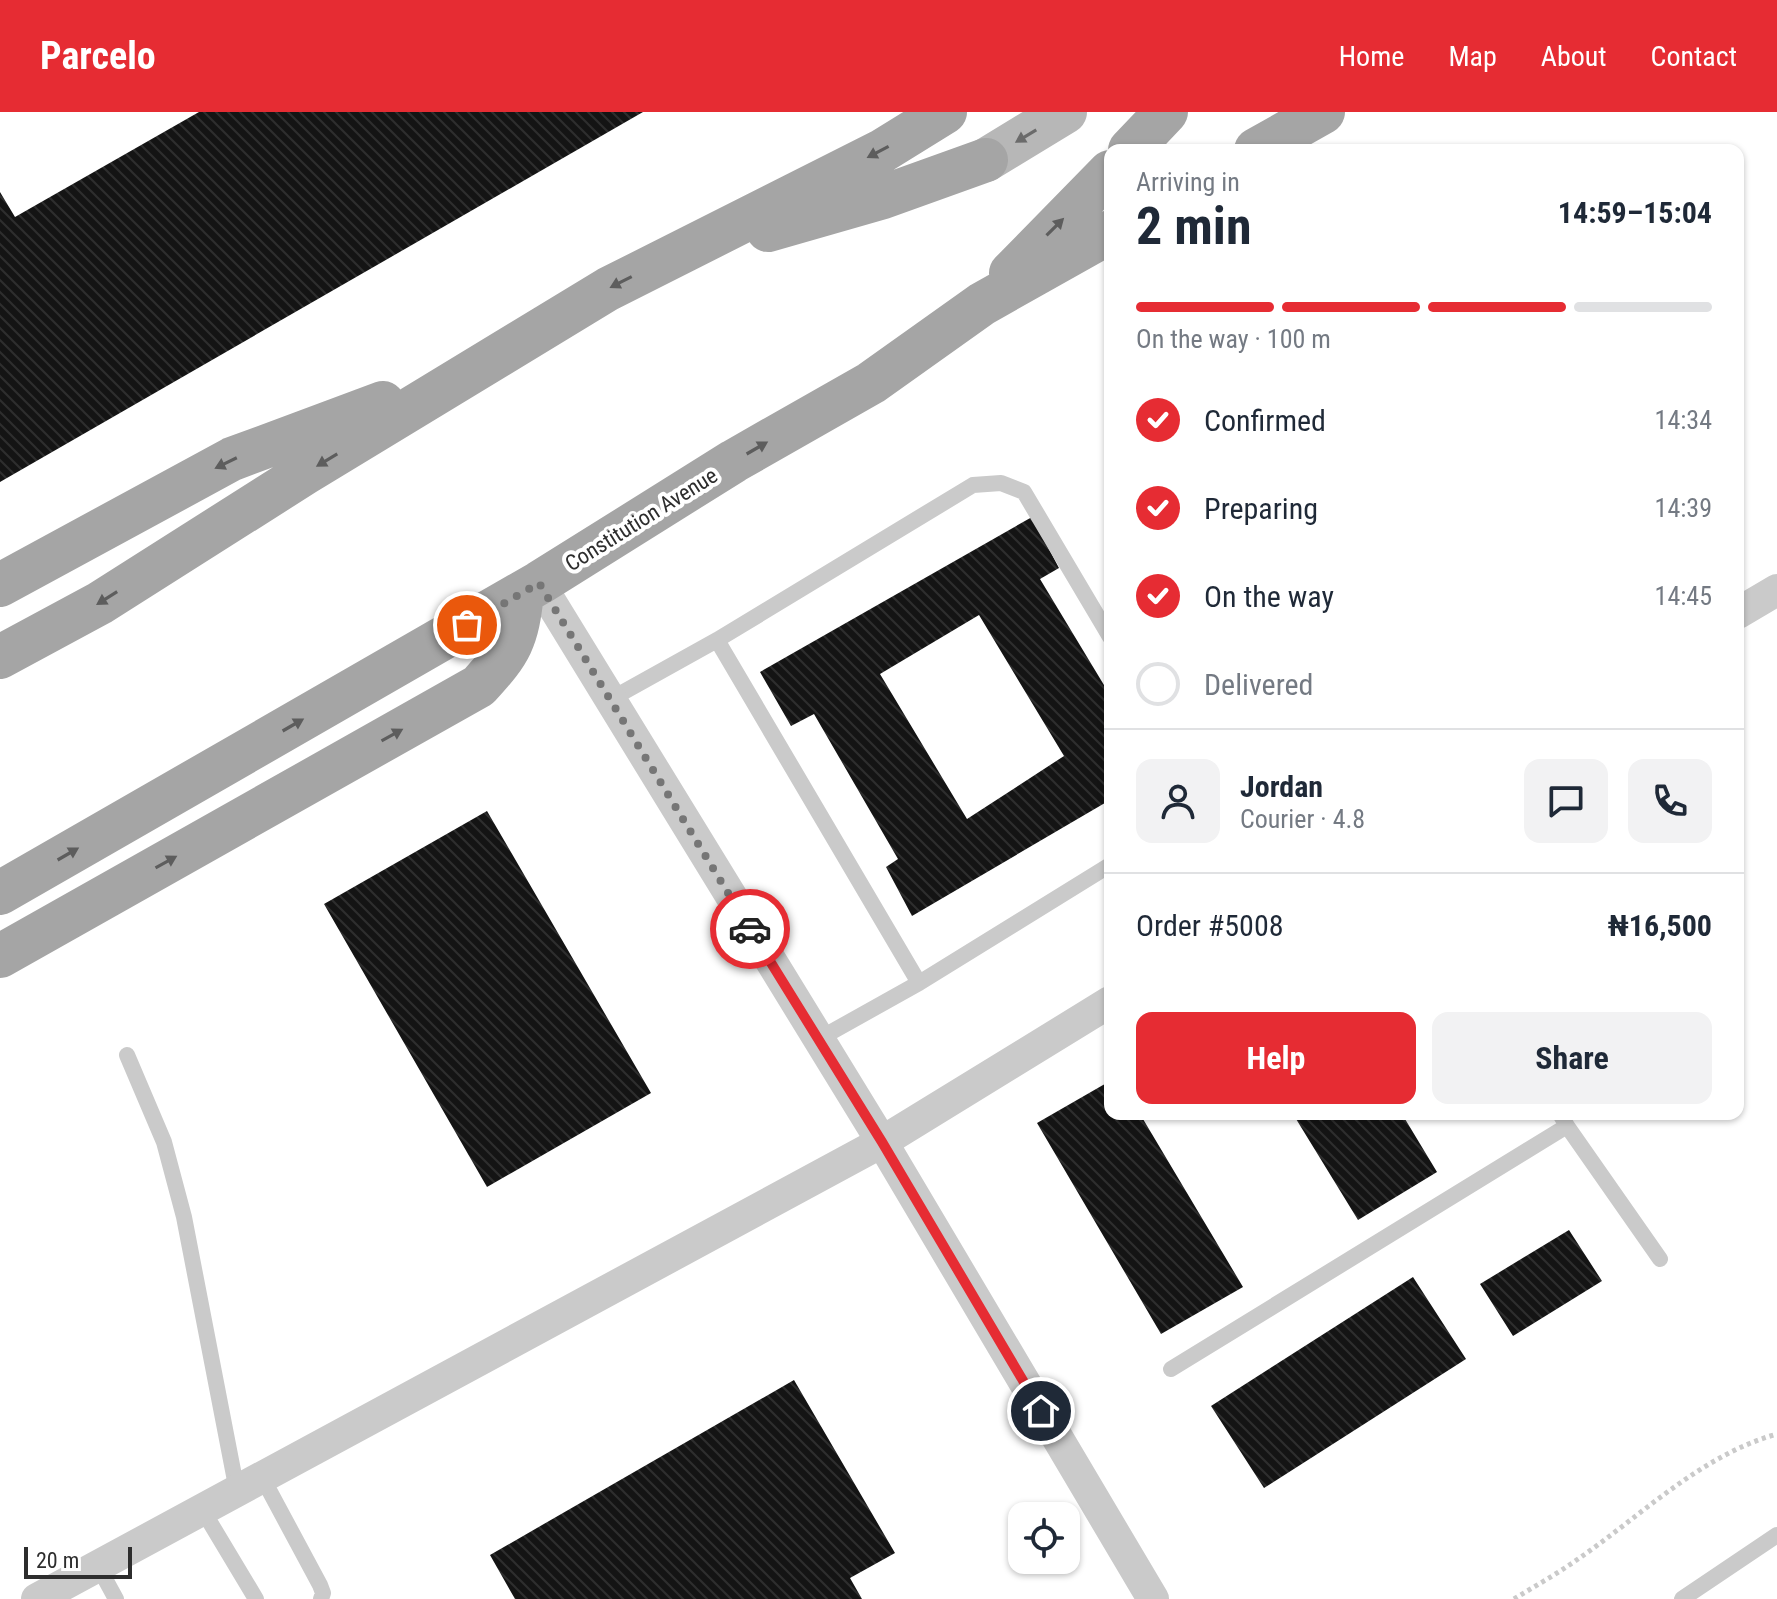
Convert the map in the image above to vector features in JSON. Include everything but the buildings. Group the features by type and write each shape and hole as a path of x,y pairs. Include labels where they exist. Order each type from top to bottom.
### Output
{"main road":[{"path":"0,657 100,603 305,473 608,289 882,151 945,112"},
{"path":"682,251 839,210 986,160 1065,112"},
{"path":"1136,144 1166,112"},
{"path":"1267,144 1323,112"},
{"path":"982,304 1104,178"},
{"name":"Constitution Avenue","path":"0,893 530,588 734,461 871,383 982,304 1104,235"},
{"path":"0,585 232,459 483,366"},
{"path":"0,956 479,686 501,661 518,630 530,588"}],"street":[{"path":"530,588 611,699 882,1142 1153,1599"},
{"path":"1744,609 1777,590"},
{"path":"37,1599 882,1142 1104,1006"}],"lane":[{"path":"611,699 717,640 973,485 1001,483 1024,492 1104,627"},
{"path":"717,640 919,983"},
{"path":"817,1040 919,983 1104,869"},
{"path":"127,1055 164,1142 250,1484 320,1585 323,1593 321,1599"},
{"path":"1171,1369 1564,1120 1660,1259"},
{"path":"202,1509 256,1599"},
{"path":"1682,1599 1777,1535"},
{"path":"98,1566 116,1599"}],"path":[{"path":"1514,1599 1577,1560 1672,1489 1751,1441 1777,1434"}],"way so far":[{"path":"467,625 539,583 750,929"}],"route":[{"path":"750,929 882,1142 1041,1411"}]}
